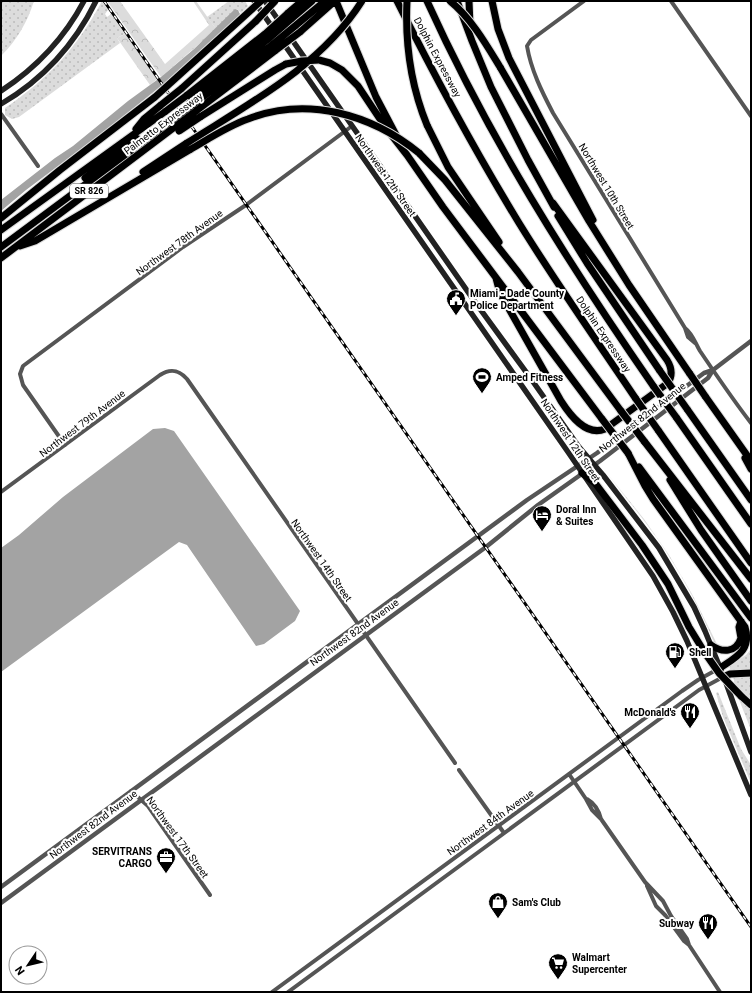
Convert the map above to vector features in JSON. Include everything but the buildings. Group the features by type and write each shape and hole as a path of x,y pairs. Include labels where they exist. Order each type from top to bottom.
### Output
{"highway":[{"path":"1,218 60,170 155,97 261,1"},
{"path":"256,21 270,1"},
{"path":"170,118 181,89 256,21 275,1"},
{"name":"Palmetto Expressway","path":"193,106 293,23 302,1"},
{"path":"293,23 312,1"},
{"path":"293,23 325,1"},
{"path":"335,1 376,97 407,155"},
{"name":"Palmetto Expressway","path":"1,230 129,137 193,106 293,23 335,1"},
{"path":"189,146 306,64 344,27 362,1"},
{"name":"Dolphin Expressway","path":"398,1 424,54 470,140 542,259 636,400 751,563"},
{"path":"407,1 407,39 412,72 417,95 427,125 448,167 518,272"},
{"name":"Dolphin Expressway","path":"427,1 470,90 517,176 572,266 654,387 751,524"},
{"path":"450,1 472,24 500,66 589,221 645,309 751,461"},
{"path":"457,1 491,87 561,222 660,371 751,500"},
{"path":"469,1 472,41"},
{"path":"492,1 498,29 509,58 608,250"},
{"path":"1,241 170,118 193,106 286,64 302,60 319,60 338,67 352,79 364,94 386,128 407,155 443,207 751,617"},
{"path":"1,247 170,118 193,106"},
{"path":"13,249 34,241 119,190 146,170 189,146 248,118 284,110 317,109 334,111 369,122 405,142 419,153 445,180 518,272 656,457 751,579"},
{"name":"Palmetto Expressway","path":"1,258 166,133 170,118"},
{"path":"496,278 500,293 561,401 571,414 583,425 595,430 605,429 668,383 671,372 667,360 552,203"},
{"path":"734,438 751,468"},
{"path":"628,452 653,499 741,621 748,634 748,643 741,653 720,668"},
{"path":"656,457 701,530 751,601"},
{"path":"582,473 595,483 656,566 668,584 689,627 719,673 751,705"},
{"path":"711,645 722,651 728,651 735,648 741,638 739,628 741,621"},
{"path":"723,677 738,673 751,672"}],"main road":[{"path":"1,91 26,73 47,53 68,27 84,1"},
{"path":"1,104 36,79 55,61 79,31 96,1"},
{"name":"Northwest 12th Street","path":"254,1 653,576 687,641 751,795"},
{"name":"Northwest 12th Street","path":"265,1 477,306 579,447 638,520 662,553 685,591 711,645 751,752"}],"street":[{"name":"Northwest 10th Street","path":"584,1 533,39 528,46 530,59 536,77 553,113 685,328 688,337 695,343 751,423"},
{"path":"671,1 751,116"},
{"path":"1,114 38,166"},
{"name":"Northwest 78th Avenue","path":"65,445 23,385 20,374 23,366 178,250 246,205 352,126"},
{"name":"Northwest 82nd Avenue","path":"1,887 527,500 578,466 704,373 713,370 751,341"},
{"name":"Northwest 79th Avenue","path":"1,492 160,375 174,370"},
{"name":"Northwest 14th Street","path":"174,370 182,374 187,380 455,763"},
{"name":"Northwest 82nd Avenue","path":"1,904 141,799 481,550 541,503 594,465 708,378 713,370"},
{"name":"Northwest 84th Avenue","path":"272,992 702,677 720,668"},
{"name":"Northwest 84th Avenue","path":"288,992 706,686 723,677"},
{"path":"459,770 504,834"},
{"path":"569,774 592,810 601,820 645,882 663,901 671,916 687,939 689,945 720,992"},
{"name":"Northwest 17th Street","path":"131,791 148,806 210,895"},
{"path":"448,863 454,871"},
{"path":"645,882 656,906 665,915 684,941 689,945"},
{"path":"280,987 282,992"}],"green space":[{"path":"1,1 34,1 21,31 1,56"},
{"path":"102,1 108,10 105,14 107,17 111,14 125,34 117,38 120,43 19,117 12,119 5,115 5,108 21,97 48,74 60,61 82,34"},
{"path":"107,1 120,1 165,64 209,25 193,1 196,1 216,29 161,77"},
{"path":"229,1 245,1 248,6 241,13 237,9 216,29 207,17"},
{"path":"125,34 157,79 150,85 117,38"},
{"path":"606,472 644,519 669,555 692,594 718,646 713,640 688,588 665,550"},
{"path":"751,649 751,671 731,672 729,666 746,655"},
{"path":"751,675 751,701 735,686 733,676"},
{"path":"718,692 741,749 751,765 751,783 723,717 716,693"},
{"path":"738,697 751,709 751,730"}],"shaded area":[{"path":"235,9 238,10 241,16 196,58 1,211 1,200 161,77 194,49"},
{"path":"165,428 174,431 300,611 295,621 264,644 256,646 187,545 179,542 1,672 1,548 19,535 63,497 153,429"}],"railway":[{"path":"104,1 751,927"}],"place":[{"name":"Miami - Dade County Police Department","path":"456,316"},
{"name":"Amped Fitness","path":"482,394"},
{"name":"Doral Inn & Suites","path":"542,532"},
{"name":"Shell","path":"675,669"},
{"name":"McDonald's","path":"690,729"},
{"name":"SERVITRANS CARGO","path":"166,874"},
{"name":"Sam's Club","path":"498,919"},
{"name":"Subway","path":"708,940"},
{"name":"Walmart Supercenter","path":"558,980"}]}
